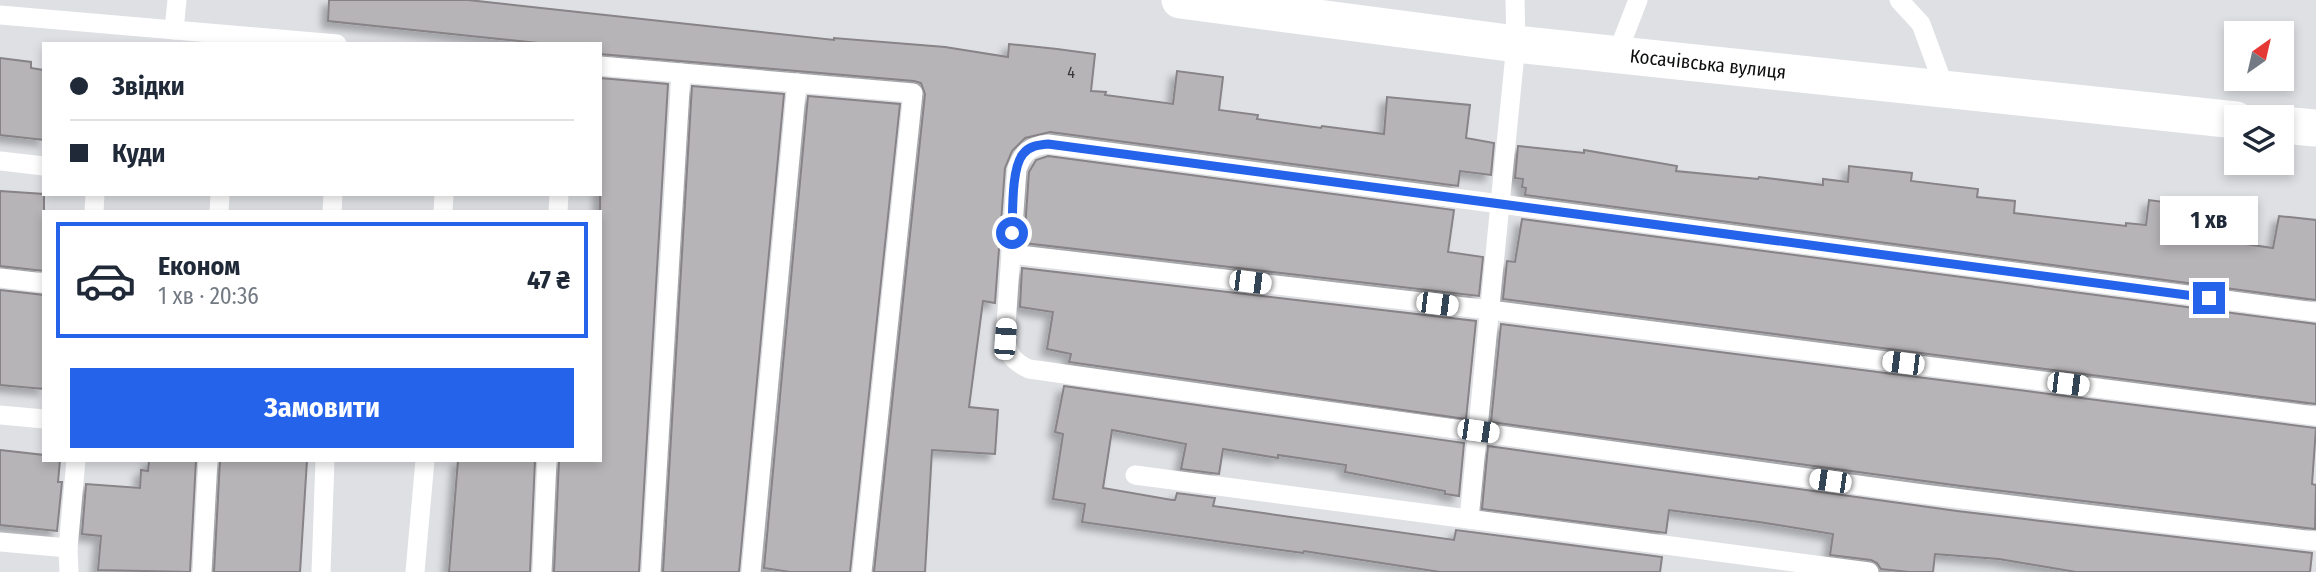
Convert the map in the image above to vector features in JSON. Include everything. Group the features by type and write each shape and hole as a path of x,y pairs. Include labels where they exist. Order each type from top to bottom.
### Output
{"street":[{"name":"Косачівська вулиця","path":"1180,0 1516,44 2224,119"},
{"path":"2294,126 2316,128"}],"lane":[{"path":"174,30 177,0"},
{"path":"1469,519 1516,44 1515,0"},
{"path":"1617,54 1639,0"},
{"path":"1899,0 1921,24 1945,89"},
{"path":"0,15 117,34 174,30 228,39 293,42"},
{"path":"602,66 913,93 862,572"},
{"path":"651,572 681,73"},
{"path":"751,572 797,83"},
{"path":"2316,312 1048,144 1033,146 1022,155 1017,169 1005,339 1007,352 1016,363 1029,369 1910,492 2316,541"},
{"path":"0,161 42,166"},
{"path":"1011,254 1490,310 2316,416"},
{"path":"0,278 42,283"},
{"path":"0,415 42,419"},
{"path":"69,572 68,548 76,462"},
{"path":"202,572 208,462"},
{"path":"321,572 325,462"},
{"path":"415,572 425,462"},
{"path":"542,572 547,462"},
{"path":"1135,474 1869,572"},
{"path":"0,542 68,548"}],"building":[{"path":"329,0 468,0 834,40 945,47 1008,57 1009,44 1095,54 1091,91 1173,104 1177,71 1223,77 1219,110 1258,115 1257,119 1321,128 1384,134 1387,97 1470,105 1466,138 1494,143 1491,175 1460,171 1458,186 1050,132 1025,138 1012,151 1005,168 995,303 983,301 969,407 998,410 995,454 932,450 925,572 874,572 925,94 921,83 602,54 602,42 529,42 328,21"},
{"path":"0,58 31,62 31,68 42,70 42,140 0,135"},
{"path":"602,78 668,84 639,572 554,572 559,462 602,462"},
{"path":"692,86 784,94 739,572 663,572"},
{"path":"808,96 900,104 850,572 790,572 764,568"},
{"path":"1518,146 1584,153 1584,150 1677,166 1676,171 1823,185 1823,179 1848,182 1849,166 1912,173 1911,181 1978,189 1977,197 2015,201 2014,213 2126,226 2126,223 2146,225 2149,200 2195,206 2192,225 2213,234 2212,239 2273,248 2279,216 2316,220 2316,300 1525,195 1523,179 1515,178"},
{"path":"1048,156 1454,210 1448,252 1483,257 1479,296 1024,243 1029,172 1036,160"},
{"path":"0,191 42,194 42,271 0,266"},
{"path":"1522,219 2316,324 2316,404 1503,299 1507,261 1515,262"},
{"path":"1022,268 1476,321 1466,419 1069,362 1071,354 1047,349 1053,312 1020,307"},
{"path":"0,290 42,295 42,389 0,385"},
{"path":"1501,324 2316,428 2312,484 2316,485 2315,529 1961,486 1491,422"},
{"path":"1064,386 1464,443 1459,496 1345,472 1346,465 1223,449 1219,474 1181,469 1186,444 1112,430 1103,488 1172,500 1175,500 1177,493 1215,498 1213,506 1454,540 1456,530 1662,557 1660,572 1440,572 1082,522 1085,504 1053,499 1063,434 1055,432"},
{"path":"1488,446 1957,511 2312,553 2310,572 2076,572 1999,559 1935,554 1933,572 1909,572 1881,569 1871,560 1830,555 1833,534 1759,522 1669,510 1666,533 1482,509"},
{"path":"0,450 42,455 42,462 60,462 58,482 62,482 57,531 0,525"},
{"path":"149,462 196,462 190,572 98,570 101,536 82,534 86,484 140,488 141,470 148,471"},
{"path":"220,462 307,462 300,572 214,572"},
{"path":"458,462 535,462 530,572 449,572"}],"route":[{"path":"1012,233 1017,169 1022,155 1033,146 1048,144 2209,298"}]}
